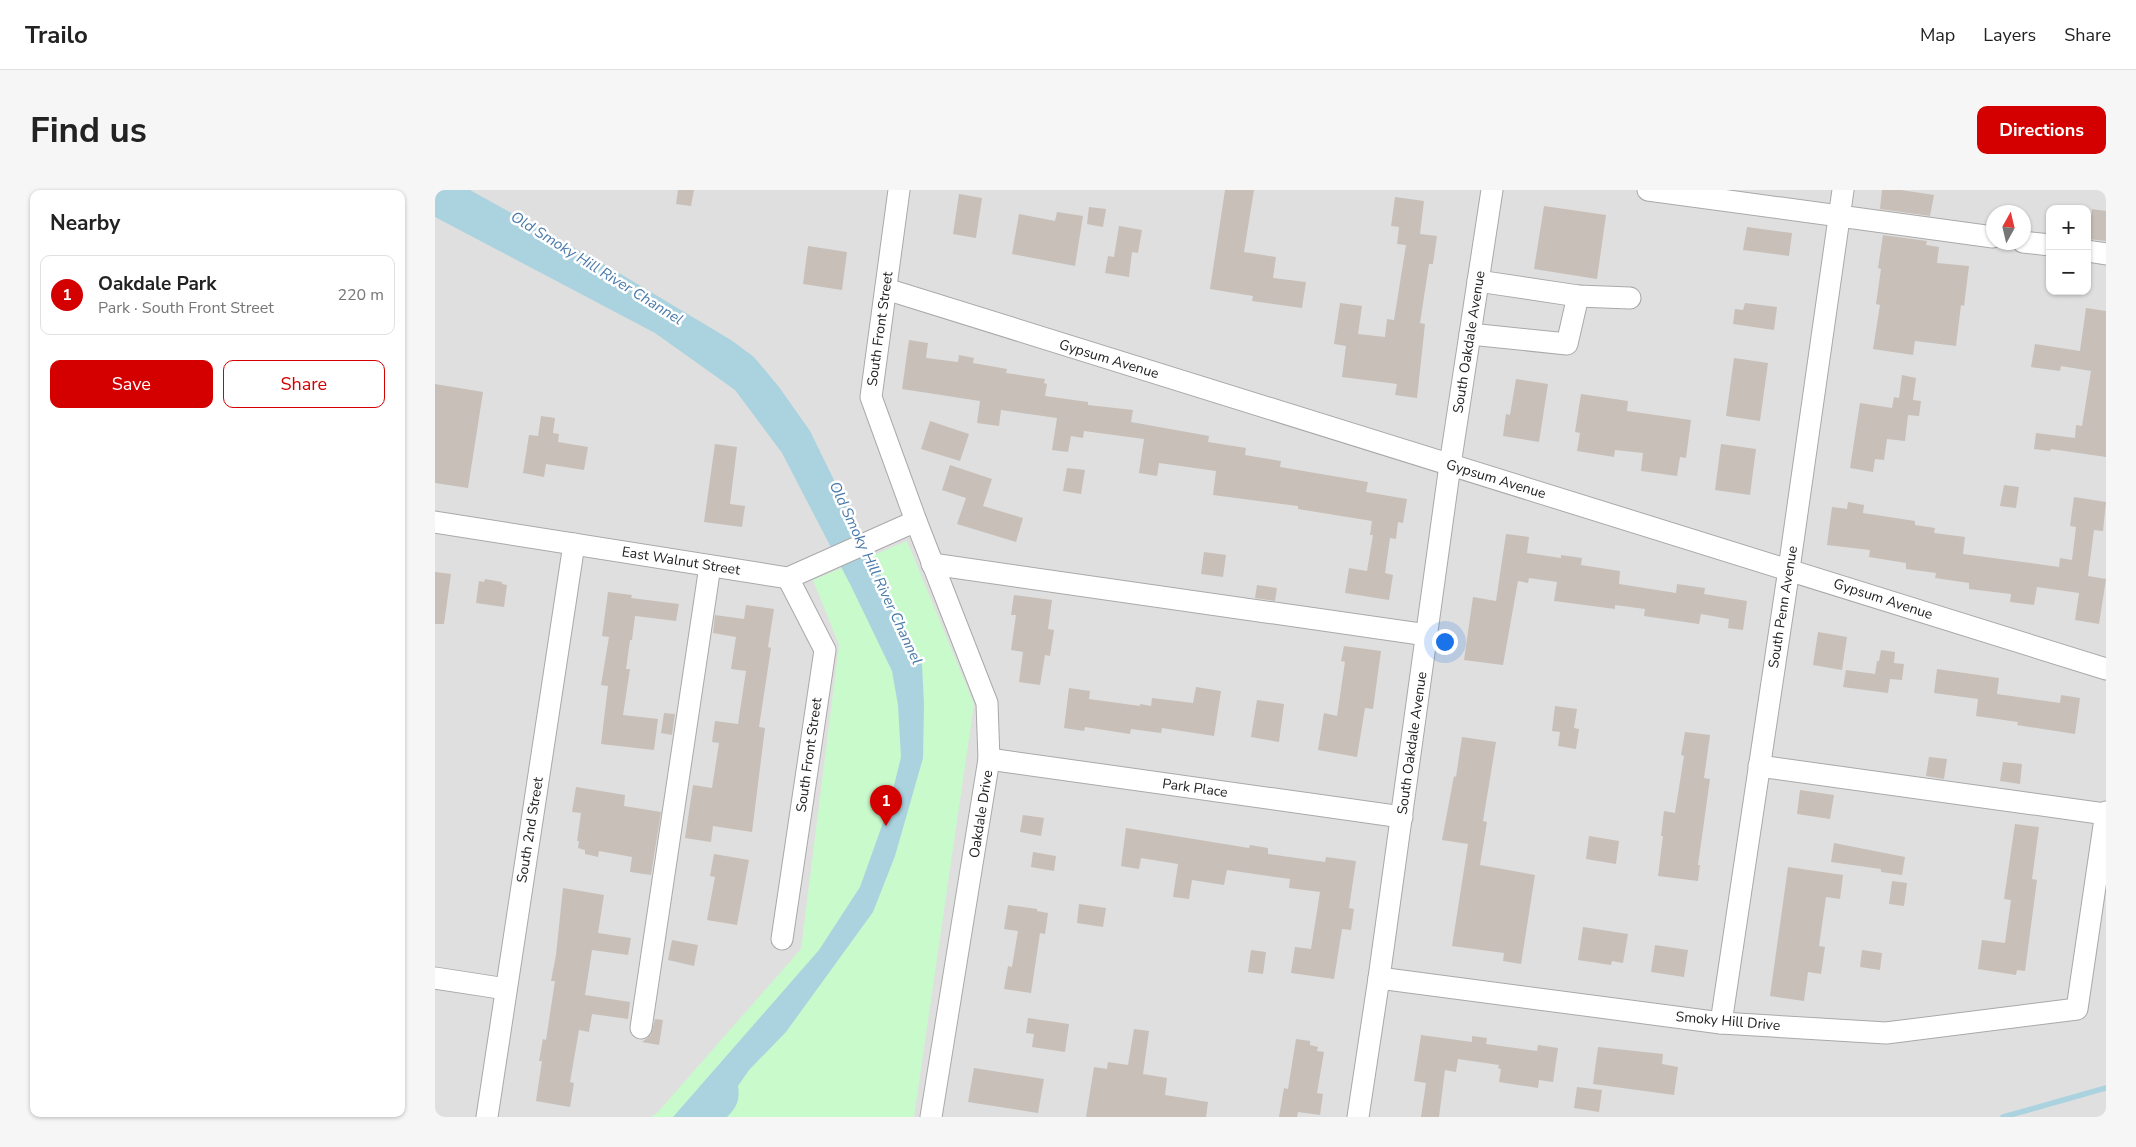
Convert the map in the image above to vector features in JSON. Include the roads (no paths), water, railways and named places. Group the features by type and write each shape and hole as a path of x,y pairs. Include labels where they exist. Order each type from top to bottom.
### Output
{"street":[{"name":"South Front Street","path":"899,190 871,397 915,521"},
{"name":"South Oakdale Avenue","path":"1358,1117 1492,190"},
{"path":"1648,190 1986,236"},
{"name":"South Penn Avenue","path":"1721,1023 1843,190"},
{"path":"2031,243 2046,245"},
{"path":"2091,252 2106,254"},
{"path":"1479,282 1577,296 1630,298"},
{"name":"Gypsum Avenue","path":"886,289 2106,669"},
{"path":"1470,334 1567,344 1577,296"},
{"path":"788,578 915,521"},
{"name":"Oakdale Drive","path":"915,521 987,703 989,760 931,1117"},
{"name":"East Walnut Street","path":"435,522 788,578"},
{"name":"South 2nd Street","path":"487,1117 574,544"},
{"path":"932,564 1427,635"},
{"path":"641,1028 710,566"},
{"name":"South Front Street","path":"782,939 825,650 788,578"},
{"name":"Park Place","path":"989,760 1402,816"},
{"path":"1759,766 2106,813 2103,855"},
{"name":"Smoky Hill Drive","path":"1379,978 1721,1023 1886,1033 2077,1009 2103,855"},
{"path":"435,978 506,989"}],"water":[{"path":"435,190 470,190 614,270 731,340 754,357 779,387 810,431 883,580 922,665 924,704 923,758 895,856 873,912 786,1032 749,1070 738,1086 739,1095 737,1103 727,1117 673,1117 819,950 860,887 889,806 901,757 898,705 892,671 851,586 782,453 735,390 655,333 435,217"}],"waterway":[{"name":"Old Smoky Hill River Channel","path":"2003,1117 2106,1088"}],"place":[{"name":"Oakdale Park","path":"886,826"}]}
